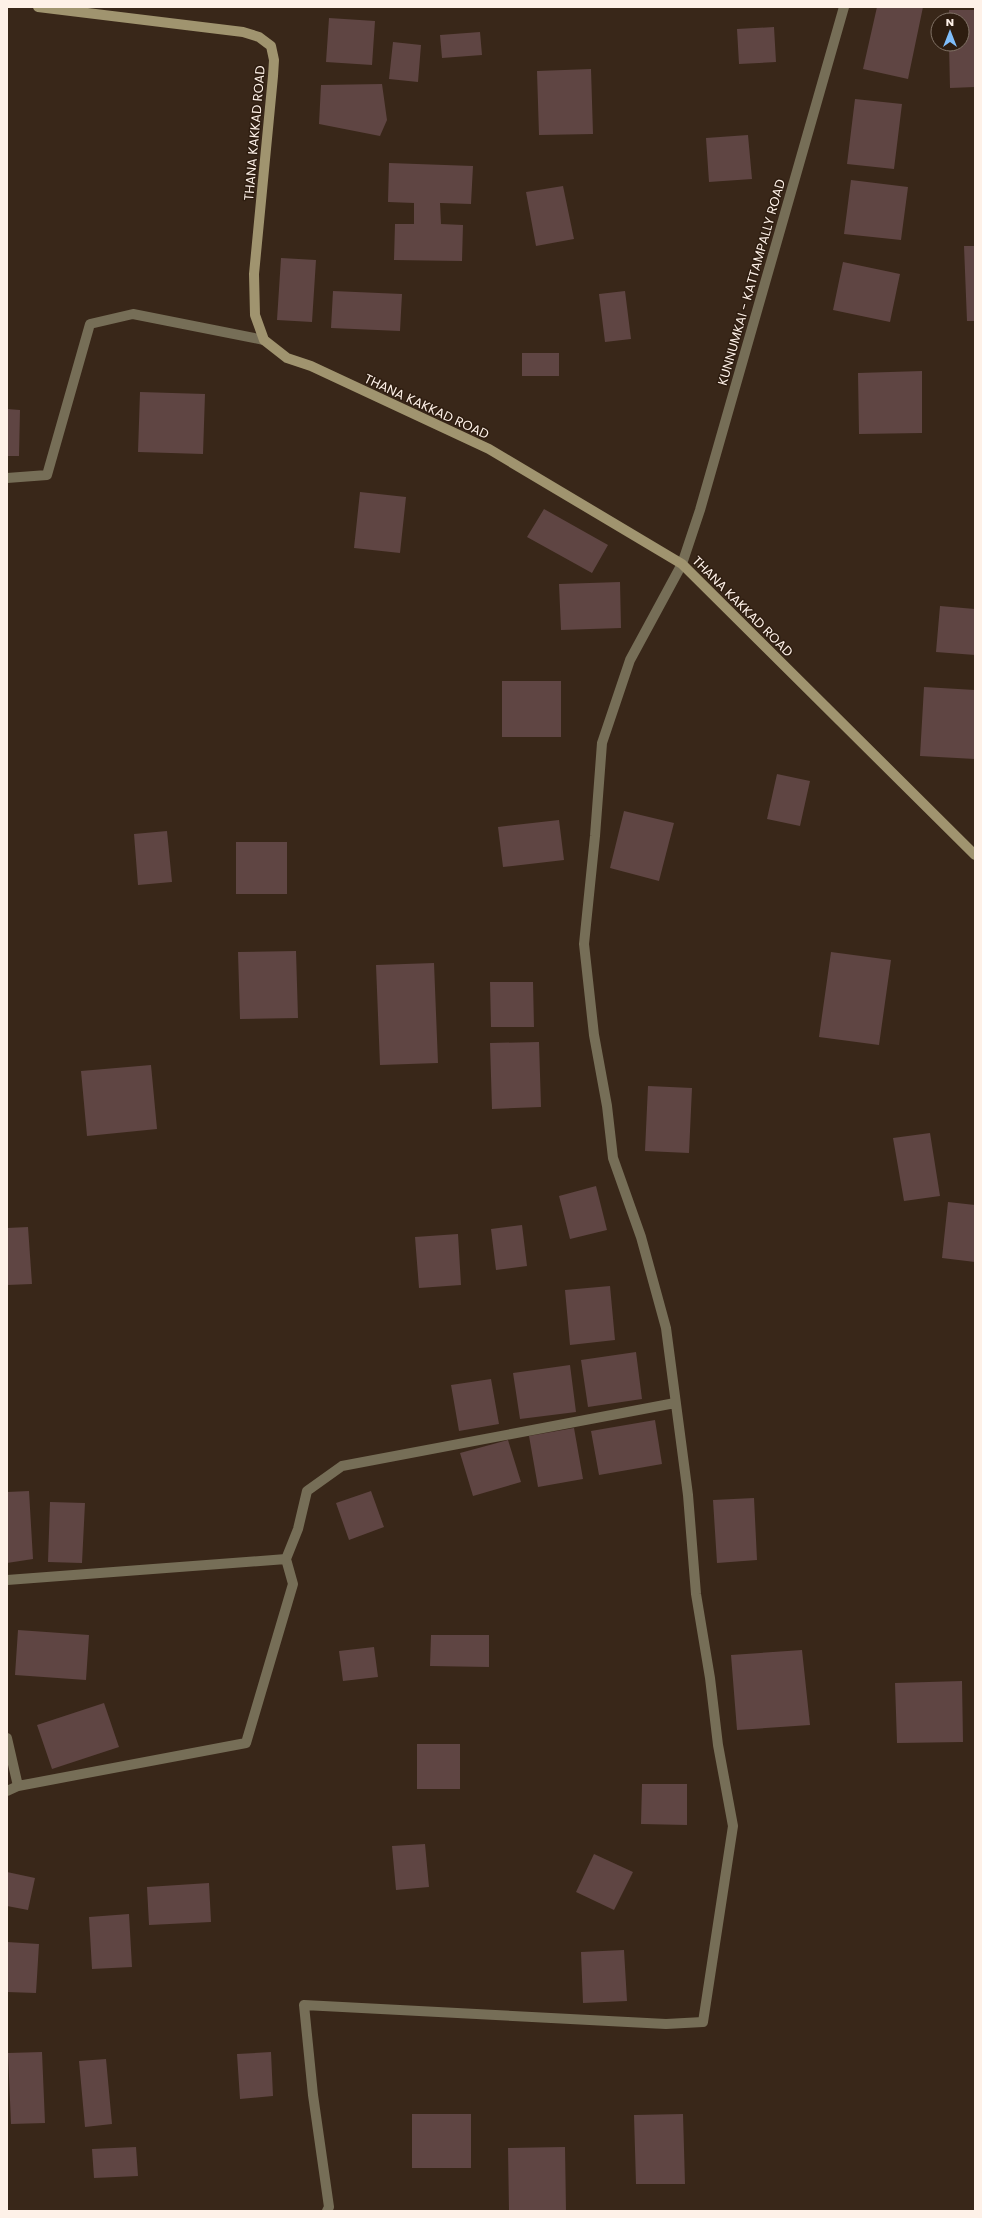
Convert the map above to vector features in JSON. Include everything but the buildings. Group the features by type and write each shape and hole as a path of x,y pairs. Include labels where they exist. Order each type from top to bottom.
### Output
{"main road":[{"name":"THANA KAKKAD ROAD","path":"38,7 243,32 259,37 271,46 273,68 254,274 255,315 264,340 287,358 310,366 489,449 682,564 975,855"}],"street":[{"name":"KUNNUMKAI - KATTAMPALLY ROAD","path":"327,2211 329,2207 313,2095 304,2005 666,2024 703,2022 733,1826 718,1745 710,1678 696,1594 688,1495 666,1328 641,1237 613,1158 607,1106 594,1035 584,944 595,836 602,743 630,660 682,564 700,510 844,7"},
{"path":"7,478 47,476 90,324 133,314 264,340"},
{"path":"7,1791 18,1786 246,1744 292,1584 286,1559 298,1529 307,1491 342,1466 675,1403"},
{"path":"7,1580 286,1559"},
{"path":"7,1738 18,1786"}]}
